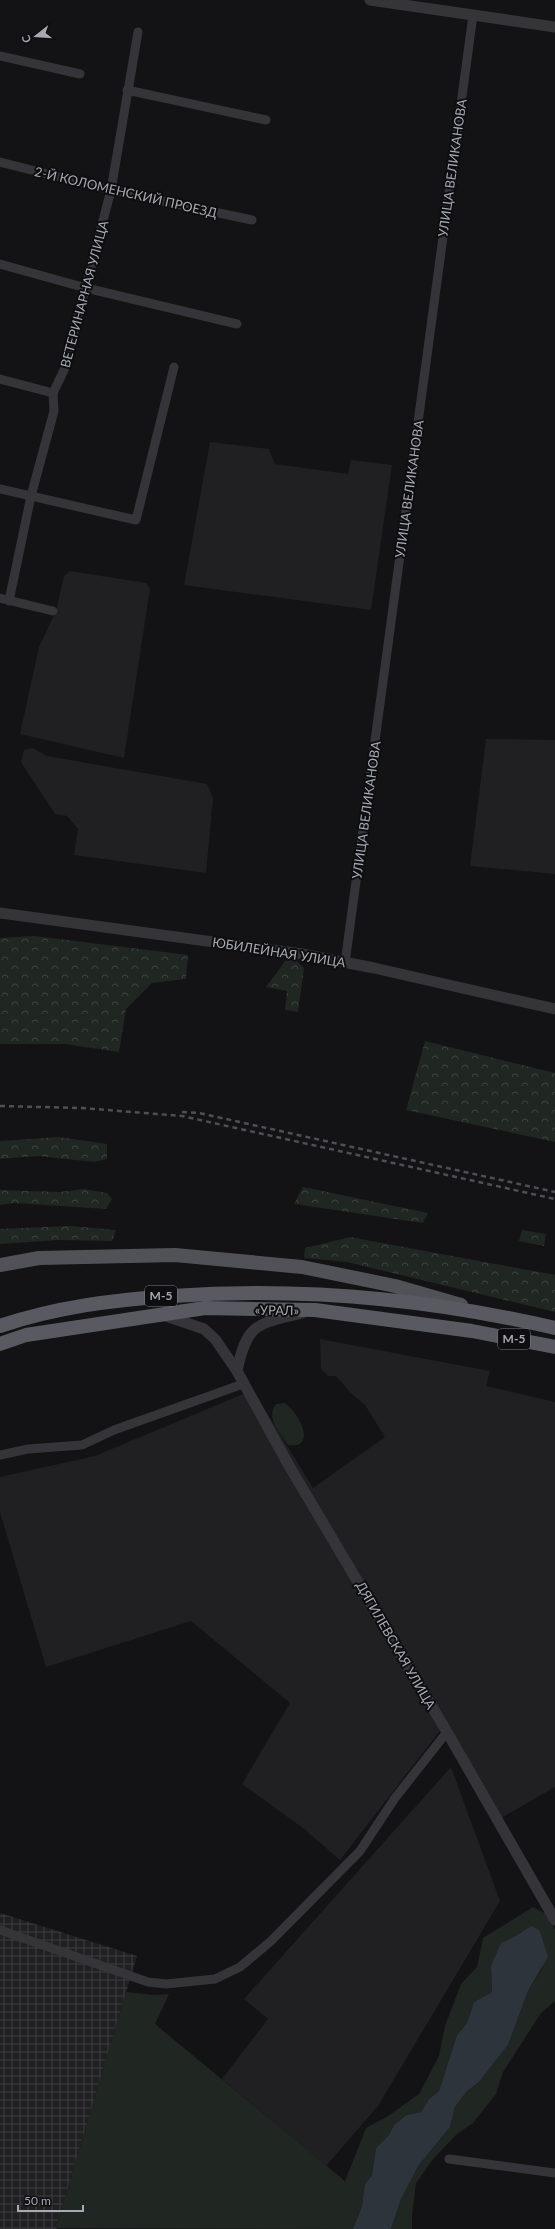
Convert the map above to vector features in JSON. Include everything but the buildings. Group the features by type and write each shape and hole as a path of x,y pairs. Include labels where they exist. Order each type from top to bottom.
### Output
{"highway":[{"name":"«УРАЛ»","path":"0,1326 38,1313 113,1300 227,1292 325,1294 498,1316 555,1328"},
{"name":"«УРАЛ»","path":"0,1344 26,1335 205,1308 315,1310 472,1331 555,1347"}],"main road":[{"path":"0,1265 39,1258 175,1255 302,1267 395,1286 498,1316"}],"street":[{"path":"370,0 555,27"},
{"name":"УЛИЦА ВЕЛИКАНОВА","path":"345,963 472,15"},
{"name":"ВЕТЕРИНАРНАЯ УЛИЦА","path":"5,599 54,411 53,393 64,370 111,190 138,32"},
{"path":"0,56 80,74"},
{"path":"127,90 266,120"},
{"name":"2-Й КОЛОМЕНСКИЙ ПРОЕЗД","path":"0,162 111,190 252,220"},
{"path":"0,264 86,288 237,324"},
{"path":"0,489 136,520 174,368"},
{"path":"0,379 53,393"},
{"path":"5,599 53,611"},
{"name":"ЮБИЛЕЙНАЯ УЛИЦА","path":"0,913 198,939 345,963 555,1009"},
{"path":"237,1371 244,1342 252,1331 263,1323 315,1310"},
{"name":"ДЯГИЛЕВСКАЯ УЛИЦА","path":"161,1314 204,1329 215,1339 237,1371 288,1464 447,1732 555,1920"},
{"path":"0,1455 28,1449 82,1445 114,1430 243,1384"},
{"path":"0,1930 148,1982 166,1984 215,1979 240,1967 271,1941 360,1850 395,1798 447,1732"},
{"path":"449,2159 555,2173"}],"shaded area":[{"path":"210,442 269,449 275,464 348,474 351,460 392,465 371,610 184,585"},
{"path":"70,571 146,583 150,589 124,758 20,734 39,647 56,611 64,576"},
{"path":"486,739 555,740 555,874 470,866"},
{"path":"33,748 47,756 207,784 213,798 206,873 74,855 78,829 67,816 55,814 21,762 24,750"},
{"path":"320,1339 490,1371 486,1386 555,1402 555,1787 501,1818 446,1723 340,1860 303,1828 242,1784 290,1703 191,1621 46,1667 0,1512 0,1477 95,1456 253,1390 313,1488 385,1437 365,1405 351,1393 336,1376 328,1376 321,1369"},
{"path":"451,1767 500,1901 378,2106 326,2166 222,2079 268,2019 244,1999"},
{"path":"0,1913 137,1956 56,2228 58,2229 0,2229"},
{"path":"532,1926 540,1931 548,1957 528,1991 508,2045 479,2082 467,2091 455,2107 450,2127 419,2165 401,2199 391,2229 353,2229 362,2206 365,2184 372,2175 376,2148 389,2135 394,2125 406,2115 421,2112 429,2099 439,2091 457,2035 467,2023 474,2002 492,1992 491,1966 501,1943 509,1940"}],"green space":[{"path":"35,936 188,955 186,979 152,983 126,1009 119,1052 65,1044 0,1044 0,938"},
{"path":"286,960 297,961 304,968 298,1012 285,1010 287,991 266,987"},
{"path":"425,1041 555,1073 555,1142 406,1110"},
{"path":"59,1137 107,1144 107,1159 94,1162 38,1156 0,1159 0,1141"},
{"path":"303,1187 428,1213 423,1223 294,1204"},
{"path":"84,1189 107,1193 112,1199 106,1209 15,1203 0,1205 0,1190 60,1192"},
{"path":"70,1226 116,1230 112,1241 59,1240 0,1244 0,1229"},
{"path":"522,1230 546,1234 544,1246 519,1241"},
{"path":"350,1237 555,1275 555,1312 347,1262 304,1258 305,1248"},
{"path":"284,1403 295,1413 303,1428 304,1436 302,1442 297,1445 288,1445 273,1420 272,1414 276,1404"},
{"path":"533,1907 548,1915 555,1930 555,2001 541,2013 503,2072 496,2094 473,2123 457,2134 434,2158 416,2183 412,2215 412,2229 391,2229 401,2199 419,2165 450,2127 455,2107 467,2091 479,2082 508,2045 528,1991 543,1967 543,1942 540,1931 520,1932 491,1966 492,1992 474,2002 467,2023 457,2035 439,2091 429,2099 421,2112 406,2115 394,2125 389,2135 376,2148 372,2175 365,2184 362,2206 353,2229 56,2228 126,1992 154,1995 169,1994 155,2024 345,2181 366,2128 388,2116 419,2094 439,2056 445,2026 461,1984 477,1967 483,1938"}],"railway":[{"path":"0,1106 82,1108 182,1116 555,1199"},
{"path":"182,1112 199,1113 555,1192"}]}
